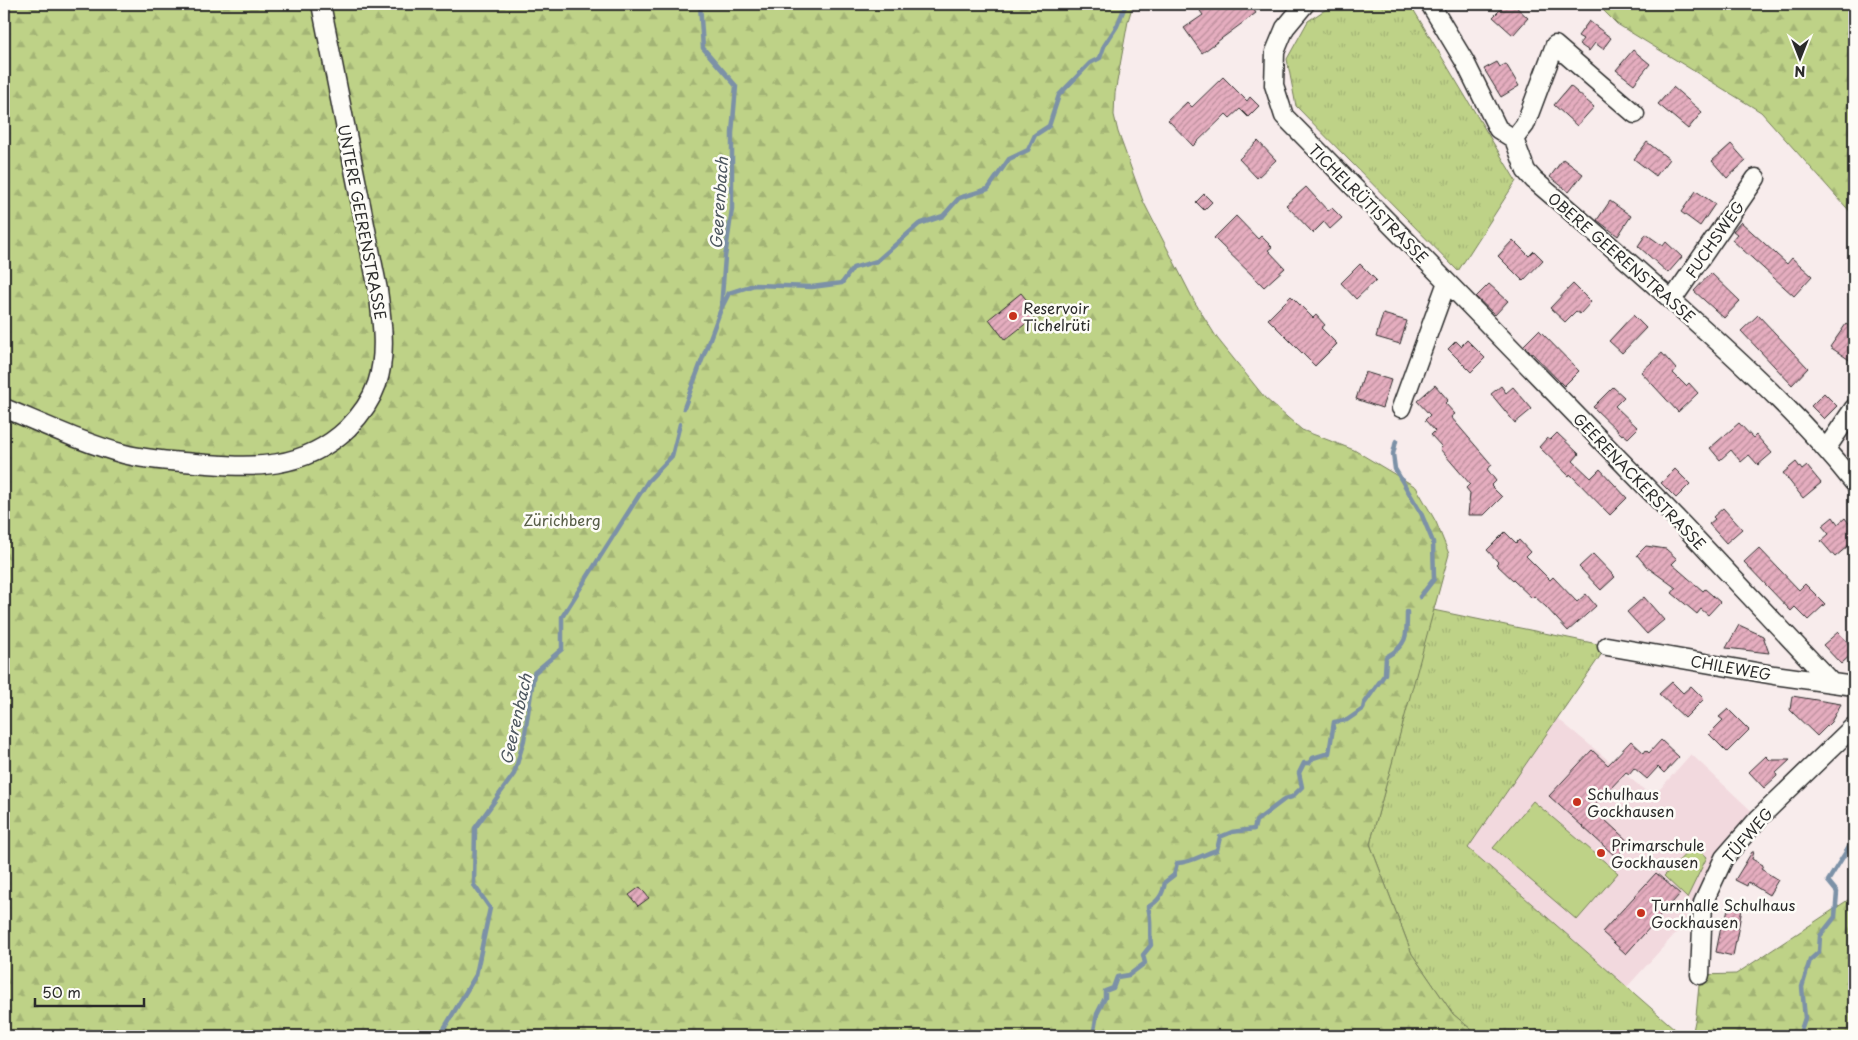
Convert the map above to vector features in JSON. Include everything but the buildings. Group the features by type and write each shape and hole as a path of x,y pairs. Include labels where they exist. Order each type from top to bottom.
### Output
{"street":[{"name":"UNTERE GEERENSTRASSE","path":"4,408 78,439 122,453 160,461 236,467 276,464 307,456 334,440 361,413 373,393 379,375 383,344 382,323 378,290 321,4"},
{"name":"TICHELRÜTISTRASSE","path":"1305,4 1284,28 1275,52 1274,85 1284,116 1447,282"},
{"name":"OBERE GEERENSTRASSE","path":"1430,4 1465,62 1498,129 1514,139 1526,171 1748,369 1826,449 1854,483"},
{"path":"1514,139 1525,125 1555,45 1635,114"},
{"name":"FUCHSWEG","path":"1672,300 1756,178"},
{"path":"1401,408 1447,282"},
{"name":"GEERENACKERSTRASSE","path":"1447,282 1683,525 1830,681"},
{"path":"1826,449 1854,408"},
{"name":"CHILEWEG","path":"1607,646 1774,675 1830,681 1854,686"},
{"name":"TÜFWEG","path":"1700,975 1703,903 1724,858 1759,818 1854,726"}],"shaded area":[{"name":"Primarschule Gockhausen","path":"1557,718 1653,797 1691,754 1759,818 1703,903 1627,987 1468,848"}],"green space":[{"name":"Zürichberg","path":"4,4 1133,4 1128,21 1115,93 1114,115 1118,132 1143,201 1194,301 1217,338 1265,398 1302,430 1354,450 1416,487 1436,522 1449,554 1370,844 1412,954 1453,1014 1479,1036 4,1036"},
{"path":"1334,4 1410,4 1516,181 1458,271 1296,106 1287,59 1308,21"},
{"path":"1597,4 1854,4 1854,216 1761,112 1617,24"},
{"path":"1433,610 1607,646 1468,848 1683,1036 1479,1036 1453,1014 1412,954 1370,844"},
{"path":"1533,801 1618,873 1577,920 1493,848"},
{"path":"1694,845 1707,857 1687,898 1664,876"},
{"path":"1854,896 1850,1036 1692,1036 1700,975 1736,974"}],"waterway":[{"name":"Geerenbach","path":"684,408 721,309 725,257 732,209 732,133 736,86 703,48 700,4"},
{"path":"721,309 729,293 754,285 812,287 842,283 853,268 877,261 919,224 943,216 959,198 988,189 1009,159 1028,150 1035,135 1049,126 1059,95 1090,63 1100,58 1104,46 1117,26 1126,4"},
{"name":"Geerenbach","path":"442,1036 445,1027 476,975 490,908 474,885 475,828 514,774 524,740 534,673 562,649 562,617 648,481 672,456 680,424"},
{"path":"1396,441 1393,454 1395,469 1421,513 1433,542 1434,579 1420,597"},
{"path":"1093,1036 1097,1014 1105,998 1105,991 1113,988 1117,977 1129,975 1145,963 1143,955 1151,945 1148,907 1160,897 1165,882 1174,875 1177,863 1193,860 1217,850 1220,837 1232,832 1254,829 1256,821 1285,799 1292,797 1302,787 1299,773 1304,763 1309,763 1313,758 1329,753 1334,722 1347,720 1363,709 1364,704 1385,674 1386,657 1399,648 1405,639 1407,612"},
{"path":"1799,1036 1805,1018 1802,987 1810,960 1819,952 1820,936 1835,917 1837,892 1828,881 1854,839"}],"place":[{"name":"Reservoir Tichelrüti","path":"1013,316"},
{"name":"Schulhaus Gockhausen","path":"1577,802"},
{"name":"Primarschule Gockhausen","path":"1601,853"},
{"name":"Turnhalle Schulhaus Gockhausen","path":"1641,913"}]}
